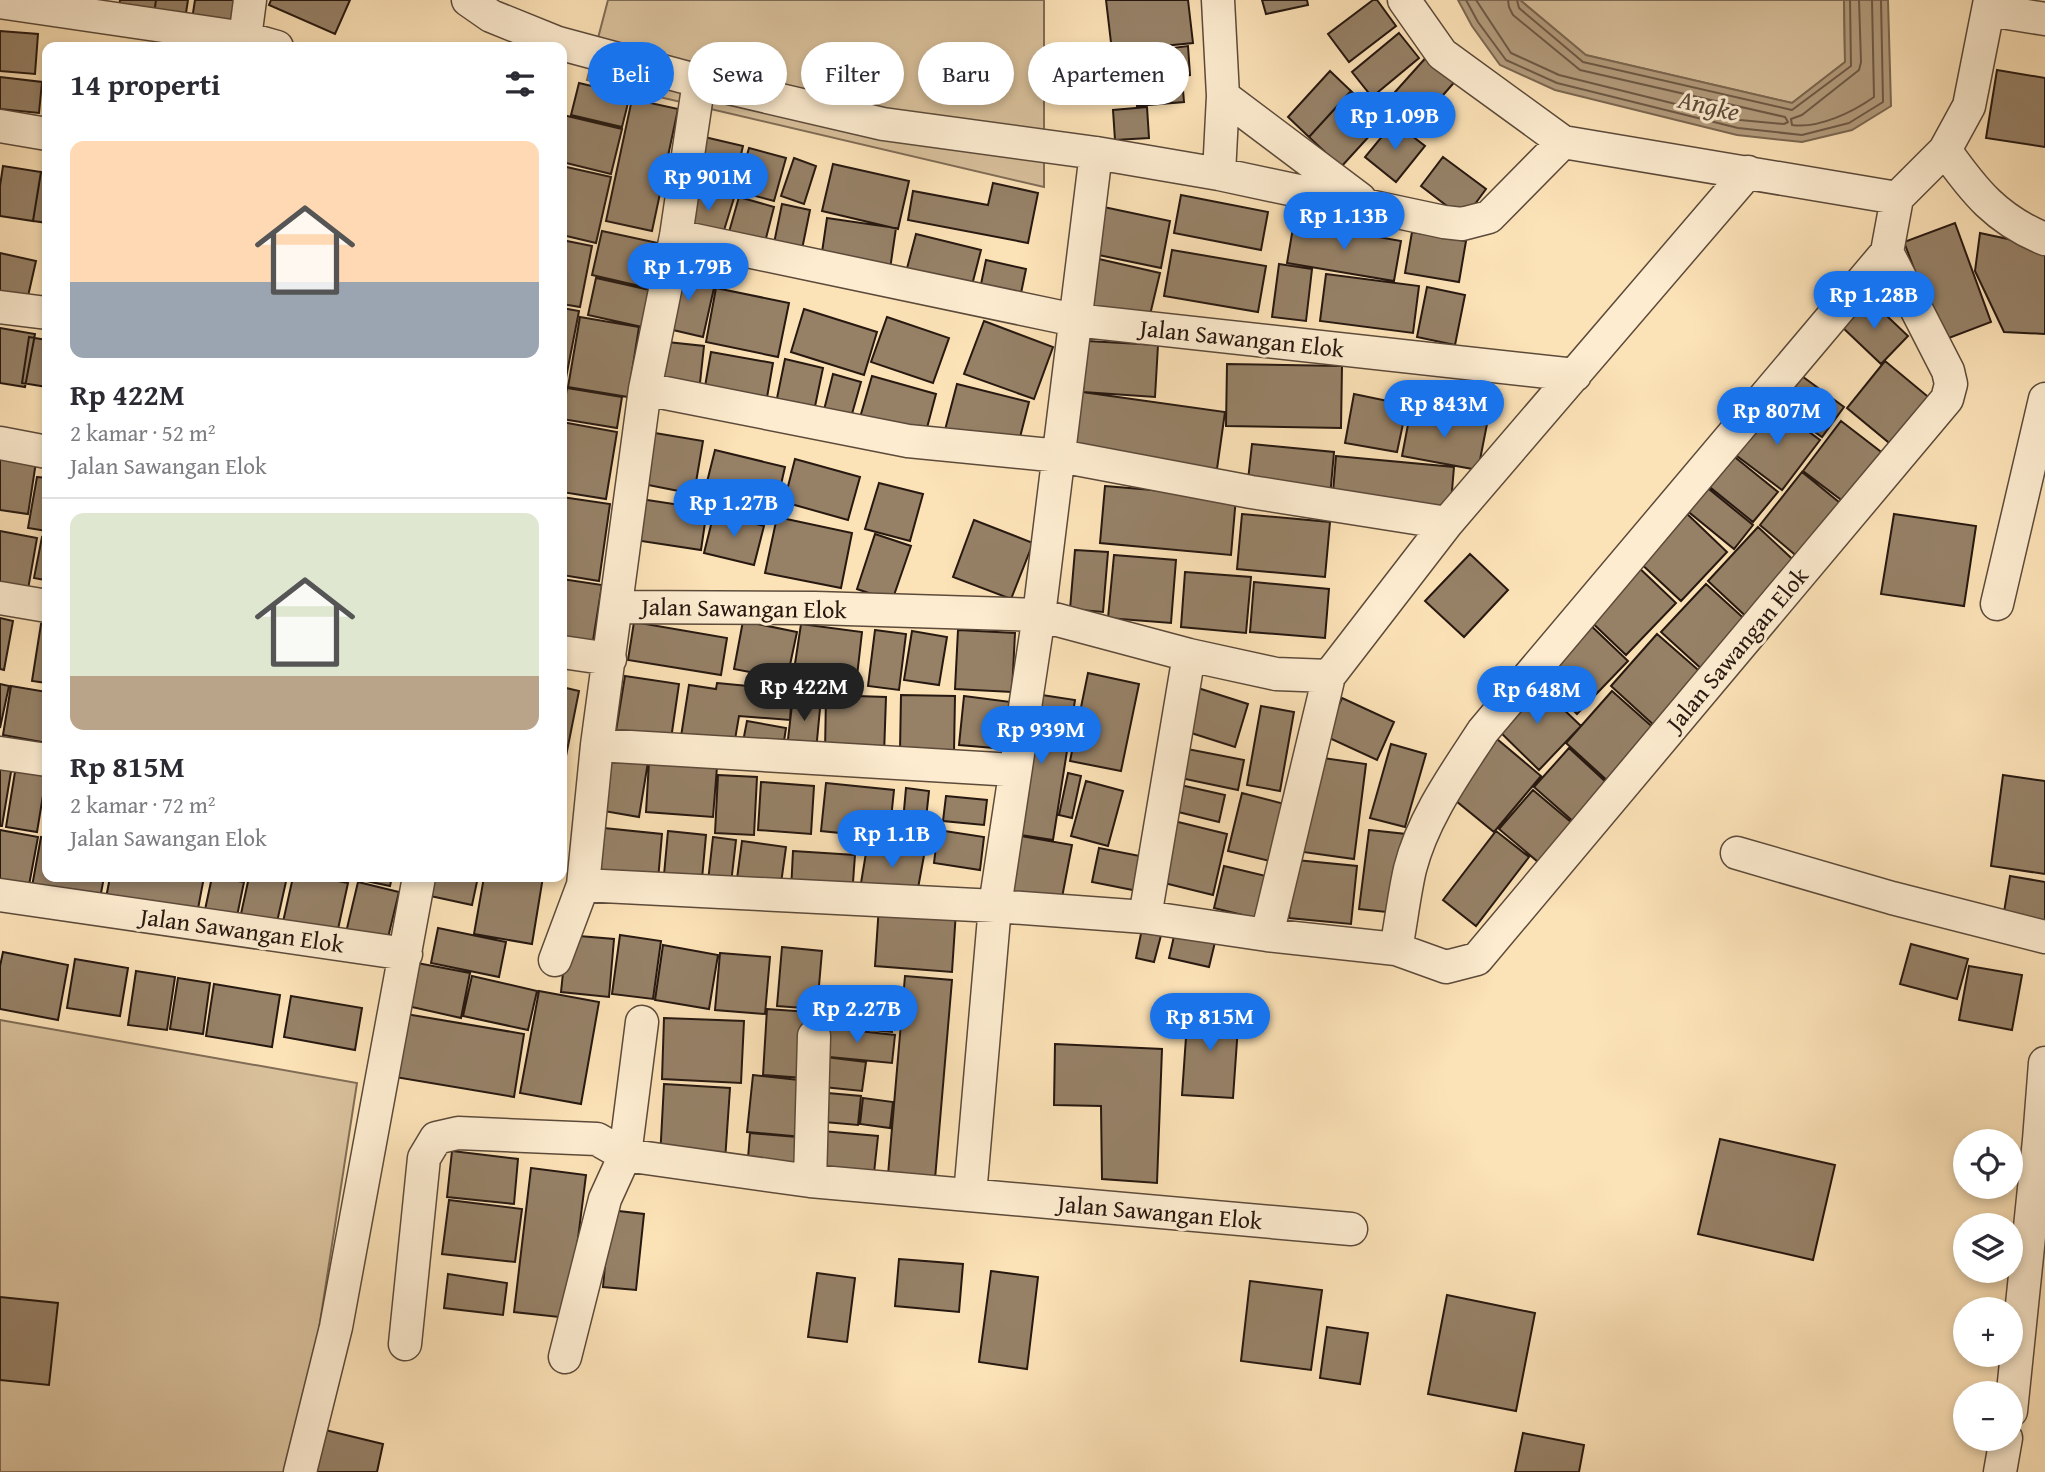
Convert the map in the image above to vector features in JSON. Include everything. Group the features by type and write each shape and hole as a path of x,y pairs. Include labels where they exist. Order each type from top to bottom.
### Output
{"street":[{"path":"245,38 250,0"},
{"path":"468,0 491,16 550,42"},
{"path":"1218,0 1223,96 1220,174"},
{"path":"1405,0 1442,54 1563,142 1897,198"},
{"path":"0,2 174,37 245,38 259,42"},
{"path":"1396,949 1410,868 1423,832 1441,794 1483,731 1887,252 1897,198 1945,150 1969,106 1989,5 2045,19"},
{"path":"567,48 688,78"},
{"path":"1223,96 1367,204"},
{"path":"787,102 883,124 1096,153 1220,174 1462,224 1489,217 1563,142"},
{"name":"Jalan Sawangan Elok","path":"555,960 583,885 597,746 645,389 676,236 695,105"},
{"path":"0,126 42,133"},
{"path":"1945,150 1987,204 2022,230 2045,239"},
{"path":"970,1195 995,906 1039,615 1096,153"},
{"path":"1268,935 1329,676 1447,523 1748,172"},
{"name":"Jalan Sawangan Elok","path":"676,236 1075,320 1575,375"},
{"name":"Jalan Sawangan Elok","path":"583,885 995,906 1145,917 1268,935 1396,949 1446,967 1477,959 1947,399 1951,384 1948,371 1887,252"},
{"path":"0,307 42,312"},
{"path":"645,389 908,442 1060,456 1251,492 1447,523"},
{"path":"1997,604 2045,399"},
{"path":"0,443 42,451"},
{"path":"0,598 42,605"},
{"name":"Jalan Sawangan Elok","path":"616,607 815,608 1039,615 1189,655 1276,674 1329,676"},
{"path":"567,653 610,659"},
{"path":"1145,917 1189,655"},
{"path":"597,746 1014,770"},
{"path":"0,753 42,759"},
{"path":"1737,853 1892,898 2045,937"},
{"path":"300,1472 336,1327 418,882"},
{"name":"Jalan Sawangan Elok","path":"0,895 406,954"},
{"path":"565,1357 605,1199 625,1155 642,1022"},
{"path":"810,1181 814,1036"},
{"path":"2014,1381 2045,1063"},
{"name":"Jalan Sawangan Elok","path":"405,1344 424,1158 436,1138 458,1133 597,1139 625,1155 810,1181 1351,1229"},
{"path":"2000,1472 2004,1451"}],"shaded area":[{"path":"608,0 1044,0 1044,42 1028,42 1028,105 1044,105 1044,187 694,105 787,105 787,42 688,42 688,104 674,100 674,42 597,42"},
{"path":"1520,0 1844,0 1845,62 1792,103 1585,55"},
{"path":"0,1020 357,1083 316,1348 285,1472 0,1472"}],"water":[{"name":"Angke","path":"1458,0 1520,0 1586,55 1792,103 1845,62 1844,0 1888,0 1891,106 1852,130 1802,142 1737,135 1555,90 1500,65 1472,26"}],"building":[{"path":"120,0 156,0 153,21 118,16"},
{"path":"156,0 188,0 184,26 153,21"},
{"path":"195,0 244,0 239,33 191,26"},
{"path":"271,0 350,0 335,34 269,5"},
{"path":"1106,0 1188,0 1193,43 1111,42"},
{"path":"1262,0 1307,0 1308,5 1266,14"},
{"path":"1373,0 1377,0 1396,26 1349,62 1328,34"},
{"path":"0,31 38,34 35,74 0,71"},
{"path":"1399,33 1419,58 1372,97 1352,72"},
{"path":"1430,53 1458,78 1416,126 1387,101"},
{"path":"1997,70 2045,78 2045,147 1986,138"},
{"path":"1330,71 1351,91 1309,137 1288,117"},
{"path":"0,77 42,82 39,113 0,109"},
{"path":"579,83 588,85 588,105 628,105 622,127 571,115"},
{"path":"1351,91 1383,121 1341,167 1309,137"},
{"path":"631,105 660,105 678,109 652,231 606,221"},
{"path":"1147,107 1149,138 1115,140 1113,110"},
{"path":"567,116 622,129 611,174 567,163"},
{"path":"1394,122 1425,146 1396,182 1365,157"},
{"path":"696,135 743,146 732,193 685,182"},
{"path":"749,148 786,158 774,201 737,191"},
{"path":"1443,157 1486,189 1464,219 1421,186"},
{"path":"794,158 816,166 804,204 781,196"},
{"path":"833,164 909,181 898,229 822,211"},
{"path":"3,166 41,172 33,221 0,216"},
{"path":"567,167 611,177 596,243 567,236"},
{"path":"41,172 42,172 42,222 33,221"},
{"path":"993,183 1038,193 1028,243 908,220 913,191 988,205"},
{"path":"695,186 734,198 721,240 682,228"},
{"path":"1181,195 1268,212 1261,250 1174,233"},
{"path":"739,197 774,207 765,242 729,232"},
{"path":"782,204 810,210 800,259 772,253"},
{"path":"1099,206 1170,221 1161,268 1089,253"},
{"path":"827,218 896,228 889,276 820,266"},
{"path":"1294,222 1401,241 1394,281 1287,263"},
{"path":"1955,223 1991,322 1941,341 1904,242"},
{"path":"602,231 667,245 657,290 592,275"},
{"path":"1412,232 1466,241 1459,282 1405,273"},
{"path":"1980,233 2045,247 2045,334 2004,332 1975,271"},
{"path":"916,234 981,250 970,293 905,276"},
{"path":"567,241 592,246 580,307 567,305"},
{"path":"1172,250 1266,266 1258,312 1164,296"},
{"path":"0,253 36,261 26,305 0,300"},
{"path":"1099,259 1160,273 1149,319 1088,305"},
{"path":"986,260 1026,269 1020,298 980,289"},
{"path":"1279,264 1312,269 1306,321 1272,317"},
{"path":"673,269 716,279 703,337 660,327"},
{"path":"1326,274 1419,286 1413,333 1320,321"},
{"path":"596,278 659,292 651,329 588,315"},
{"path":"1427,287 1465,295 1455,345 1417,337"},
{"path":"716,288 789,303 778,357 706,342"},
{"path":"1868,298 1908,336 1881,364 1841,326"},
{"path":"567,309 579,311 567,373"},
{"path":"804,309 877,332 864,375 791,352"},
{"path":"580,317 639,327 628,397 568,387"},
{"path":"887,317 949,338 933,383 871,362"},
{"path":"984,321 1053,347 1034,399 964,374"},
{"path":"0,328 35,334 25,387 0,383"},
{"path":"29,337 42,339 42,386 22,383"},
{"path":"658,341 704,346 699,392 653,387"},
{"path":"1087,341 1158,345 1155,397 1083,392"},
{"path":"711,352 773,363 765,409 703,398"},
{"path":"785,359 823,368 813,416 775,408"},
{"path":"1885,361 1938,405 1899,451 1847,408"},
{"path":"1227,364 1342,366 1341,428 1226,426"},
{"path":"1795,371 1844,407 1822,437 1773,402"},
{"path":"833,374 861,382 850,421 823,414"},
{"path":"872,376 936,394 924,439 859,421"},
{"path":"957,384 1029,402 1017,449 945,430"},
{"path":"567,388 622,397 617,428 567,420"},
{"path":"1075,391 1225,412 1217,469 1068,449"},
{"path":"1354,394 1407,405 1397,452 1345,443"},
{"path":"1771,404 1820,440 1782,490 1733,453"},
{"path":"1411,409 1487,424 1478,470 1402,456"},
{"path":"1841,421 1889,458 1852,508 1803,471"},
{"path":"567,423 617,432 606,499 567,493"},
{"path":"643,431 703,441 694,494 633,482"},
{"path":"1252,444 1334,452 1330,497 1247,489"},
{"path":"715,450 785,467 774,515 703,498"},
{"path":"1731,454 1778,492 1753,522 1706,484"},
{"path":"0,456 36,462 28,514 0,510"},
{"path":"1336,456 1454,467 1450,514 1332,504"},
{"path":"795,459 860,477 848,520 784,502"},
{"path":"1802,472 1850,511 1806,564 1760,525"},
{"path":"37,477 42,478 42,530 28,528"},
{"path":"879,483 923,494 910,541 865,529"},
{"path":"1704,485 1753,525 1734,549 1685,509"},
{"path":"1105,486 1236,497 1231,555 1100,543"},
{"path":"567,498 610,504 599,581 567,576"},
{"path":"634,498 707,509 701,550 628,539"},
{"path":"1683,510 1727,552 1681,601 1637,560"},
{"path":"714,513 764,526 754,565 704,553"},
{"path":"1242,514 1330,522 1325,577 1237,569"},
{"path":"1894,514 1976,526 1964,606 1881,594"},
{"path":"777,517 852,533 841,588 765,573"},
{"path":"974,520 1033,543 1011,599 953,577"},
{"path":"1758,527 1802,568 1752,622 1708,581"},
{"path":"0,531 37,538 27,595 0,590"},
{"path":"875,534 911,546 892,601 857,589"},
{"path":"42,537 42,579 34,578"},
{"path":"1075,550 1108,552 1103,612 1070,609"},
{"path":"1470,554 1508,590 1464,637 1425,601"},
{"path":"1114,555 1176,560 1171,623 1108,618"},
{"path":"1634,563 1676,603 1626,655 1584,615"},
{"path":"1185,572 1251,577 1246,633 1181,627"},
{"path":"567,580 602,585 592,647 567,644"},
{"path":"1254,582 1329,589 1325,638 1250,632"},
{"path":"1706,584 1750,624 1705,672 1661,632"},
{"path":"0,618 13,621 4,670 0,669"},
{"path":"1584,619 1628,661 1577,714 1534,672"},
{"path":"743,621 797,632 787,679 734,669"},
{"path":"634,622 727,638 721,675 628,660"},
{"path":"41,624 42,624 42,682 32,681"},
{"path":"801,624 862,632 856,685 793,677"},
{"path":"875,630 906,634 899,690 868,686"},
{"path":"958,630 1015,633 1012,692 955,689"},
{"path":"912,631 947,637 939,685 904,680"},
{"path":"1657,634 1704,675 1657,728 1611,686"},
{"path":"1088,673 1139,684 1121,771 1070,761"},
{"path":"625,676 679,684 670,746 615,737"},
{"path":"1535,682 1581,726 1539,770 1494,726"},
{"path":"717,683 792,690 790,720 739,716 733,751 680,743 689,685 716,689"},
{"path":"0,684 9,686 0,728"},
{"path":"11,686 42,691 42,742 3,735"},
{"path":"567,688 579,691 567,751"},
{"path":"1198,688 1248,704 1235,747 1185,731"},
{"path":"1612,691 1657,731 1611,784 1566,743"},
{"path":"1029,693 1075,700 1053,840 1008,833"},
{"path":"826,695 886,697 884,755 825,753"},
{"path":"901,695 955,696 954,752 900,751"},
{"path":"793,696 821,698 816,751 787,748"},
{"path":"964,696 1011,702 1006,749 959,745"},
{"path":"1342,698 1394,722 1377,760 1325,736"},
{"path":"1261,706 1294,712 1280,791 1247,785"},
{"path":"747,721 786,728 782,754 742,747"},
{"path":"1497,739 1541,776 1494,832 1450,796"},
{"path":"1391,744 1426,754 1405,827 1370,818"},
{"path":"1177,747 1244,760 1238,790 1171,776"},
{"path":"1569,748 1608,784 1575,823 1534,787"},
{"path":"607,755 648,762 639,817 598,810"},
{"path":"1316,757 1366,764 1354,859 1303,852"},
{"path":"649,762 717,767 713,817 646,812"},
{"path":"0,765 12,766 2,826 0,826"},
{"path":"16,766 42,770 42,802 37,832 6,827"},
{"path":"1068,773 1081,776 1072,818 1059,815"},
{"path":"718,775 757,777 754,835 715,833"},
{"path":"2003,775 2045,781 2045,874 1991,866"},
{"path":"1086,781 1123,791 1108,846 1071,836"},
{"path":"761,782 814,786 811,834 758,830"},
{"path":"826,783 894,790 889,838 821,831"},
{"path":"1176,784 1225,795 1219,822 1170,810"},
{"path":"906,788 929,791 923,846 901,844"},
{"path":"1533,790 1578,828 1544,867 1499,829"},
{"path":"1242,793 1288,805 1274,862 1228,851"},
{"path":"946,796 987,800 984,825 943,821"},
{"path":"1170,820 1227,834 1213,895 1156,881"},
{"path":"594,827 662,834 658,880 590,874"},
{"path":"0,830 38,837 27,896 0,891"},
{"path":"938,830 984,837 980,870 934,863"},
{"path":"1369,830 1406,834 1396,913 1359,909"},
{"path":"668,831 706,835 701,890 663,886"},
{"path":"1496,831 1529,857 1476,926 1443,900"},
{"path":"1021,836 1072,845 1060,908 1010,898"},
{"path":"41,837 42,882 103,882 99,904 31,892"},
{"path":"713,837 736,840 730,892 707,890"},
{"path":"742,841 786,847 780,891 736,886"},
{"path":"868,841 925,850 916,899 860,889"},
{"path":"1099,848 1150,858 1143,892 1092,882"},
{"path":"793,851 855,855 852,896 791,891"},
{"path":"1296,860 1357,866 1351,924 1289,918"},
{"path":"1224,866 1274,878 1263,920 1214,908"},
{"path":"2010,876 2045,882 2045,925 2003,918"},
{"path":"109,882 203,882 197,914 106,898"},
{"path":"211,882 244,882 235,926 203,919"},
{"path":"248,882 286,882 275,931 239,923"},
{"path":"292,882 348,883 335,943 281,931"},
{"path":"358,882 399,892 385,950 344,941"},
{"path":"371,882 391,882 390,886"},
{"path":"423,882 477,882 472,905 421,894"},
{"path":"483,882 542,882 532,944 474,934"},
{"path":"879,905 956,911 952,972 875,966"},
{"path":"1144,919 1164,924 1154,962 1136,958"},
{"path":"1177,923 1217,934 1209,967 1169,958"},
{"path":"438,928 506,942 499,977 431,963"},
{"path":"567,935 614,939 609,997 561,992"},
{"path":"620,935 661,941 653,999 612,994"},
{"path":"1911,944 1968,959 1957,999 1900,984"},
{"path":"663,945 718,955 709,1009 655,1000"},
{"path":"782,947 822,951 817,1009 777,1006"},
{"path":"3,952 68,965 58,1020 0,1009 0,966"},
{"path":"720,953 770,957 765,1014 715,1010"},
{"path":"75,959 128,968 120,1016 67,1008"},
{"path":"412,962 470,973 461,1018 403,1005"},
{"path":"1969,966 2022,975 2012,1030 1959,1020"},
{"path":"136,971 175,977 167,1030 128,1025"},
{"path":"472,976 537,991 528,1030 463,1016"},
{"path":"905,976 952,980 935,1179 888,1175"},
{"path":"178,978 210,983 203,1034 170,1029"},
{"path":"214,984 280,995 272,1047 206,1036"},
{"path":"822,988 895,995 892,1032 819,1025"},
{"path":"539,991 599,1002 581,1104 520,1093"},
{"path":"291,996 362,1008 355,1050 284,1037"},
{"path":"1188,1008 1239,1012 1233,1098 1182,1095"},
{"path":"767,1009 809,1012 805,1078 763,1075"},
{"path":"406,1014 524,1034 514,1097 395,1077"},
{"path":"664,1018 744,1021 741,1083 662,1079"},
{"path":"821,1027 895,1035 892,1063 819,1056"},
{"path":"1055,1044 1162,1049 1157,1183 1102,1179 1101,1106 1054,1105"},
{"path":"817,1056 866,1062 862,1091 814,1086"},
{"path":"753,1075 808,1081 803,1137 747,1132"},
{"path":"664,1084 730,1088 725,1161 660,1158"},
{"path":"816,1092 861,1096 858,1125 813,1121"},
{"path":"863,1098 893,1102 890,1128 860,1124"},
{"path":"822,1131 878,1136 874,1173 818,1168"},
{"path":"750,1133 809,1138 806,1176 747,1171"},
{"path":"1720,1139 1835,1165 1813,1260 1698,1234"},
{"path":"452,1151 518,1159 514,1204 447,1197"},
{"path":"531,1168 586,1175 568,1318 514,1312"},
{"path":"449,1200 522,1209 515,1262 442,1254"},
{"path":"610,1210 644,1214 636,1290 603,1287"},
{"path":"899,1259 963,1264 959,1312 895,1306"},
{"path":"991,1271 1038,1277 1027,1369 979,1362"},
{"path":"817,1273 855,1278 847,1342 808,1337"},
{"path":"448,1274 507,1283 503,1315 444,1308"},
{"path":"1250,1281 1322,1290 1311,1370 1241,1361"},
{"path":"1447,1295 1535,1313 1516,1411 1428,1394"},
{"path":"0,1297 58,1303 49,1385 0,1380"},
{"path":"1327,1327 1368,1333 1360,1384 1320,1378"},
{"path":"317,1428 383,1444 377,1472 307,1472"},
{"path":"1523,1433 1584,1445 1579,1472 1515,1472"}]}
